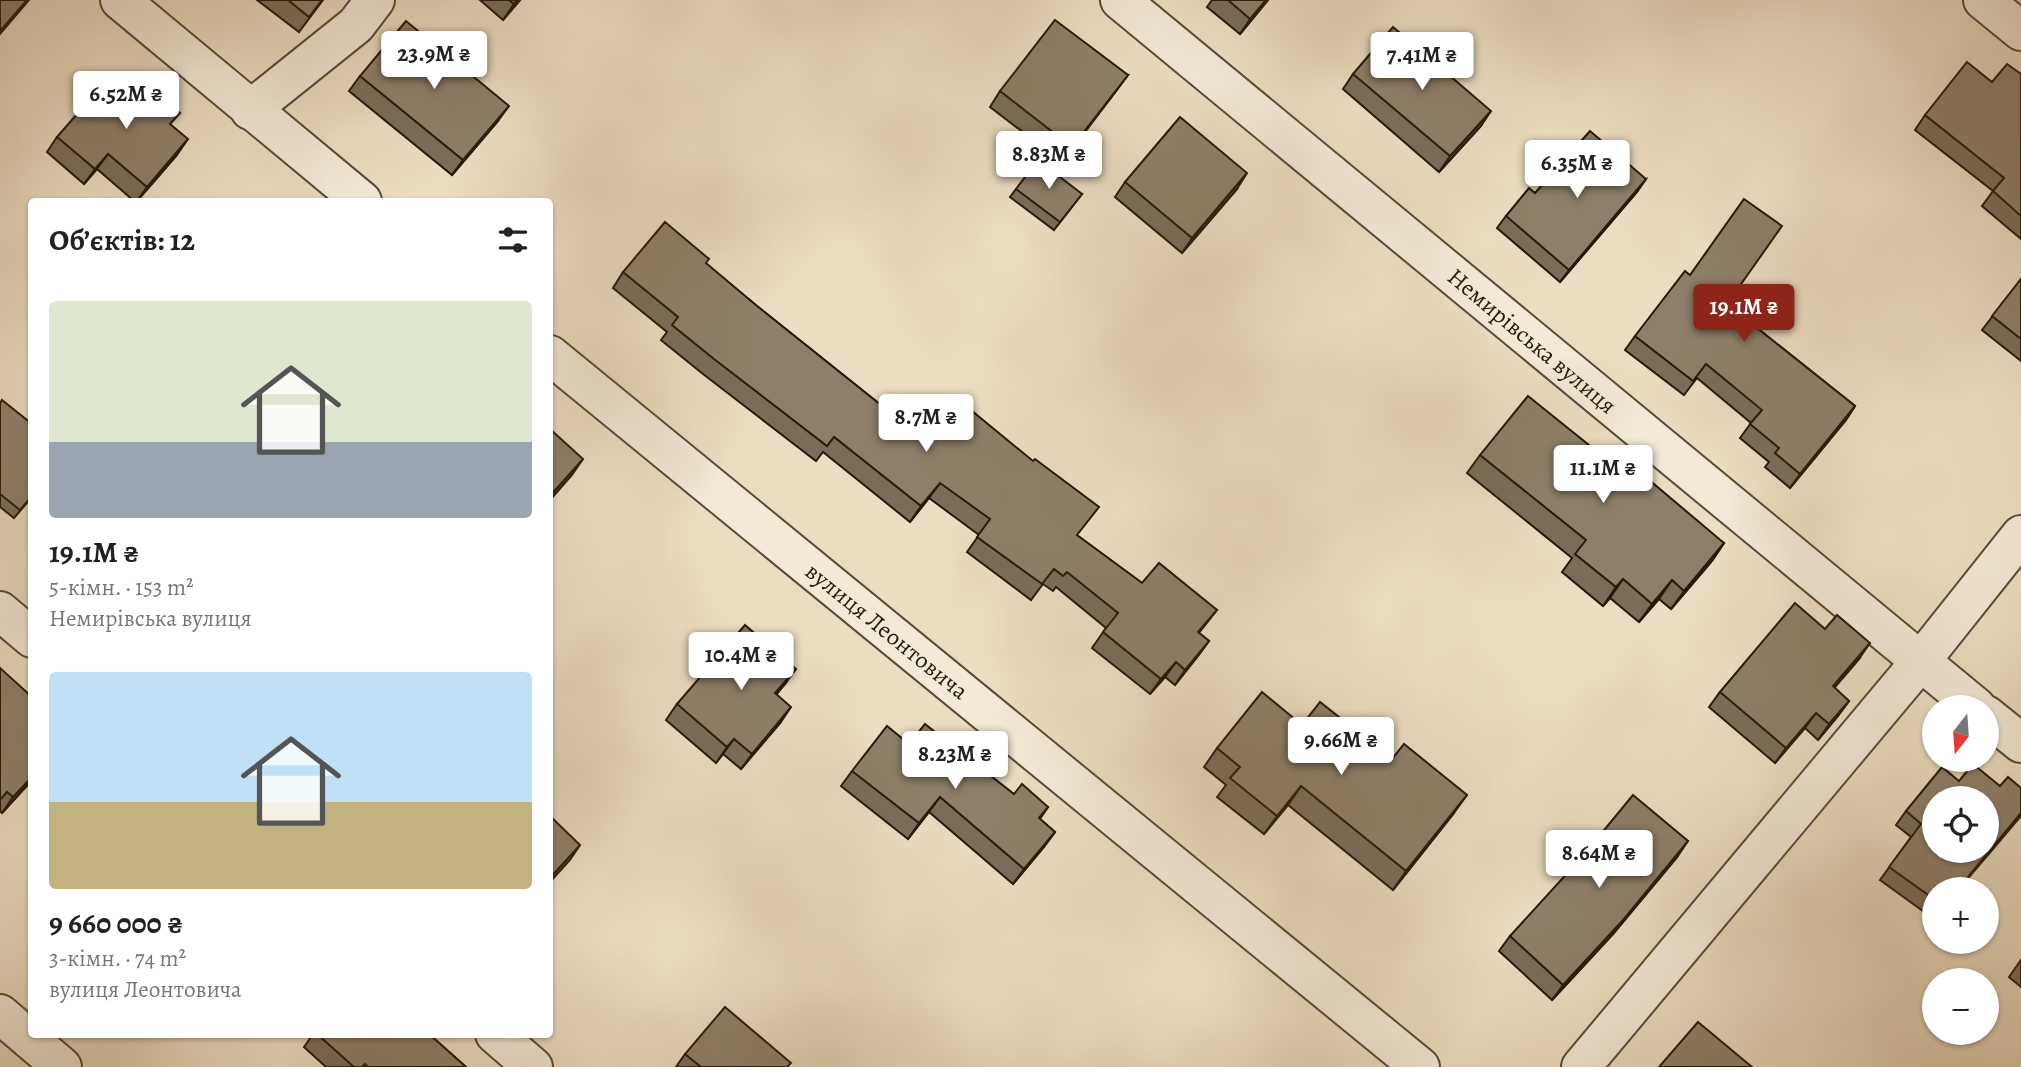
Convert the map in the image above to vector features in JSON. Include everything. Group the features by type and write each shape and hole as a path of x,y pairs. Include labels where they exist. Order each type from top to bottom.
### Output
{"street":[{"path":"120,0 358,198"},
{"path":"250,110 356,25 375,0"},
{"name":"Немирівська вулиця","path":"1120,0 1961,695"},
{"path":"1983,0 2021,31"},
{"name":"вулиця Леонтовича","path":"553,357 1420,1067"},
{"path":"1581,1067 1920,662 2021,535"},
{"path":"0,611 28,635"},
{"path":"1999,725 2021,743"},
{"path":"0,1014 28,1038"},
{"path":"28,1038 62,1067"},
{"path":"500,1038 533,1067"}],"building":[{"path":"0,0 27,0 0,31"},
{"path":"288,0 322,0 309,17"},
{"path":"1228,0 1266,0 1250,19"},
{"path":"1055,20 1128,75 1072,147 1000,91"},
{"path":"406,21 509,106 463,160 360,76"},
{"path":"1393,27 1491,111 1450,156 1353,74"},
{"path":"1967,62 1992,82 2007,64 2021,74 2021,216 1993,191 2004,178 1925,115"},
{"path":"112,74 142,100 152,88 180,113 170,124 188,139 147,187 108,154 95,169 57,137"},
{"path":"1180,117 1247,173 1192,238 1125,182"},
{"path":"1590,131 1646,179 1569,270 1506,216 1529,188 1535,193"},
{"path":"1038,160 1082,194 1060,222 1016,189"},
{"path":"1744,199 1782,226 1727,304 1855,406 1800,474 1775,453 1779,448 1750,424 1762,410 1706,364 1693,381 1635,336 1685,271 1690,275"},
{"path":"665,222 709,259 706,263 757,306 906,425 922,404 945,423 961,402 1033,461 1035,459 1099,507 1077,535 1142,583 1159,563 1217,610 1198,632 1209,641 1185,670 1176,662 1161,679 1103,632 1118,613 1067,572 1063,576 1054,569 1042,584 977,537 990,519 940,483 921,506 834,437 827,446 714,359 672,325 678,317 623,272"},
{"path":"2021,279 2021,339 1992,316"},
{"path":"1528,396 1635,482 1642,474 1724,543 1684,591 1672,580 1652,604 1623,579 1616,587 1575,554 1586,540 1480,455"},
{"path":"2,400 28,421 28,501 20,510 0,494"},
{"path":"553,432 583,459 553,493"},
{"path":"1795,603 1825,629 1837,615 1870,643 1833,686 1849,701 1829,724 1816,713 1786,748 1720,692"},
{"path":"745,625 796,669 775,693 791,707 752,754 734,739 727,747 677,704"},
{"path":"0,668 28,693 28,781 13,797 7,792 0,800"},
{"path":"1262,692 1302,725 1320,702 1392,759 1404,744 1467,795 1406,871 1301,786 1277,816 1230,778 1240,767 1217,748"},
{"path":"925,724 1014,794 1022,784 1048,807 1039,818 1055,832 1024,869 940,797 919,823 852,771 887,726 909,744"},
{"path":"1938,772 1948,772 1959,781 1966,772 1983,772 2000,786 2008,777 2021,788 2021,813 1999,840 1999,786 1926,786"},
{"path":"1922,791 1922,863 1980,863 1968,877 1922,877 1922,890 1889,867 1921,824 1906,811"},
{"path":"1633,795 1688,841 1624,919 1563,985 1510,936 1582,857"},
{"path":"553,819 580,845 553,875"},
{"path":"725,1007 791,1063 787,1067 701,1067 685,1054"},
{"path":"1698,1022 1752,1067 1659,1067"},
{"path":"321,1038 433,1038 466,1067 368,1067 365,1064 362,1067 354,1067"}]}
